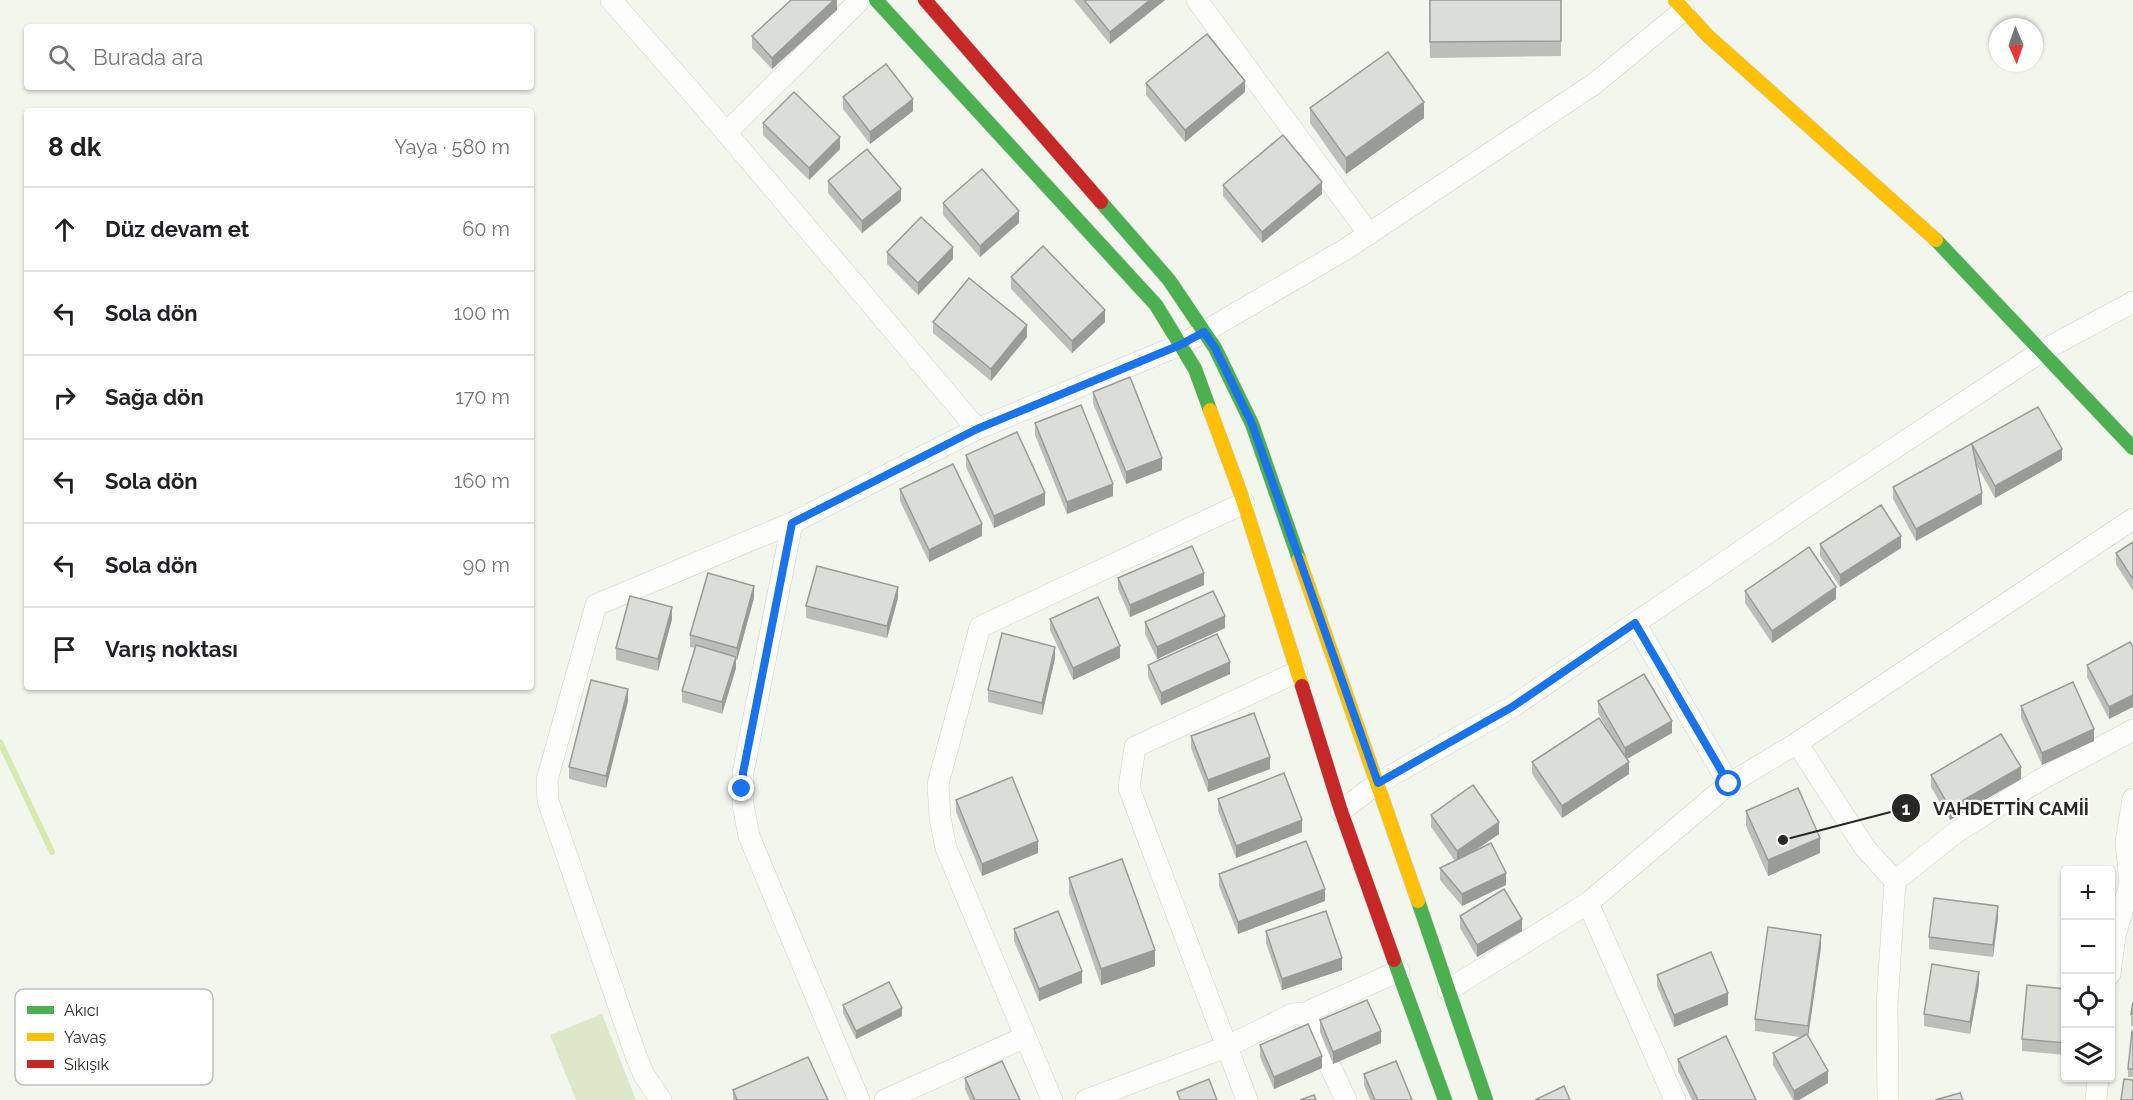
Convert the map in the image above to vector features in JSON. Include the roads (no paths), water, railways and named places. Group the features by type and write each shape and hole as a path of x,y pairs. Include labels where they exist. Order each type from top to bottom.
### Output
{"street":[{"path":"611,0 977,429"},
{"path":"726,133 860,0"},
{"path":"876,0 1156,305 1195,369 1244,503 1341,811 1445,1100"},
{"path":"925,0 1169,280 1215,348 1252,424 1486,1100"},
{"path":"1197,0 1369,234"},
{"path":"661,1100 644,1075 636,1056 548,801 547,780 596,605 792,523 977,429 1180,345 1204,332 1369,234 1594,84 1680,5 1708,36 1943,246 2133,448"},
{"path":"1341,811 1378,783 1512,707 1813,502 2042,351 2133,302"},
{"path":"1052,1100 946,848 940,818 938,784 980,627 1244,503"},
{"path":"1448,990 1588,903 1729,784 1797,743 2133,519"},
{"path":"792,523 743,773 743,805 749,836 859,1100"},
{"path":"1635,623 1729,784"},
{"path":"1247,1100 1129,788 1135,747 1297,672"},
{"path":"1895,881 1955,833 2040,780 2133,730"},
{"path":"1797,743 1865,848 1895,881 1887,1006 1888,1100"},
{"path":"2115,936 2132,883 2126,842 2133,799"},
{"path":"1588,903 1675,1100"},
{"path":"1086,1100 1226,1047 1293,1014 1305,1013 1399,971"},
{"path":"1305,1013 1346,1100"},
{"path":"885,1100 1025,1037"},
{"path":"2096,1100 2098,1082"}],"waterway":[{"path":"0,742 52,852"}],"place":[{"name":"VAHDETTİN CAMİİ","path":"1783,840"}]}
